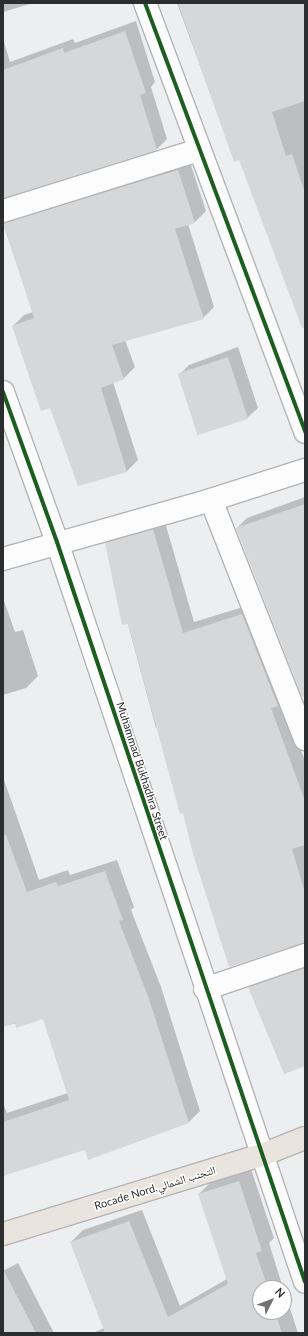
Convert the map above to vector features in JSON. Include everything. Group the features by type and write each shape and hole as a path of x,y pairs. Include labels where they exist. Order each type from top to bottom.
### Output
{"main road":[{"name":"Rocade Nord,التجنب الشمالي","path":"3,1234 262,1155 305,1138"}],"street":[{"path":"145,3 305,432"},
{"path":"3,211 199,150"},
{"name":"Muhammad Bukhadhra Street","path":"3,392 57,542 205,989 305,1282"},
{"path":"3,558 211,500 305,470"},
{"path":"211,500 305,738"},
{"path":"205,989 305,955"}],"building":[{"path":"178,3 305,3 305,101 272,112 286,156 292,154 305,193 305,328 302,328 239,160 234,162"},
{"path":"125,31 146,93 140,95 157,150 3,198 3,70 63,48 64,53"},
{"path":"178,170 195,223 175,229 204,319 112,345 124,379 101,388 127,472 78,486 50,408 41,411 12,326 34,318 3,223"},
{"path":"228,357 248,419 198,435 178,373"},
{"path":"305,504 305,696 302,697 236,528"},
{"path":"153,529 183,633 242,614 278,706 271,708 305,801 305,845 292,849 305,893 305,943 229,967 193,854 183,813 180,814 128,624 122,625 105,543"},
{"path":"3,835 6,835 27,892 56,882 58,886 105,871 123,920 119,921 149,999 189,1123 88,1160 85,1150 3,1176 3,1122 69,1100 43,1019 16,1028 15,1023 3,1027"},
{"path":"305,968 305,1066 284,1074 248,987"},
{"path":"239,1181 262,1251 256,1253 265,1280 252,1280 252,1320 278,1320 282,1333 105,1333 70,1242 129,1221 168,1317 228,1284 198,1194"},
{"path":"3,1269 36,1333 3,1333"}],"cycle path":[{"path":"145,3 305,432"},
{"path":"3,392 57,542 305,1282"}]}
